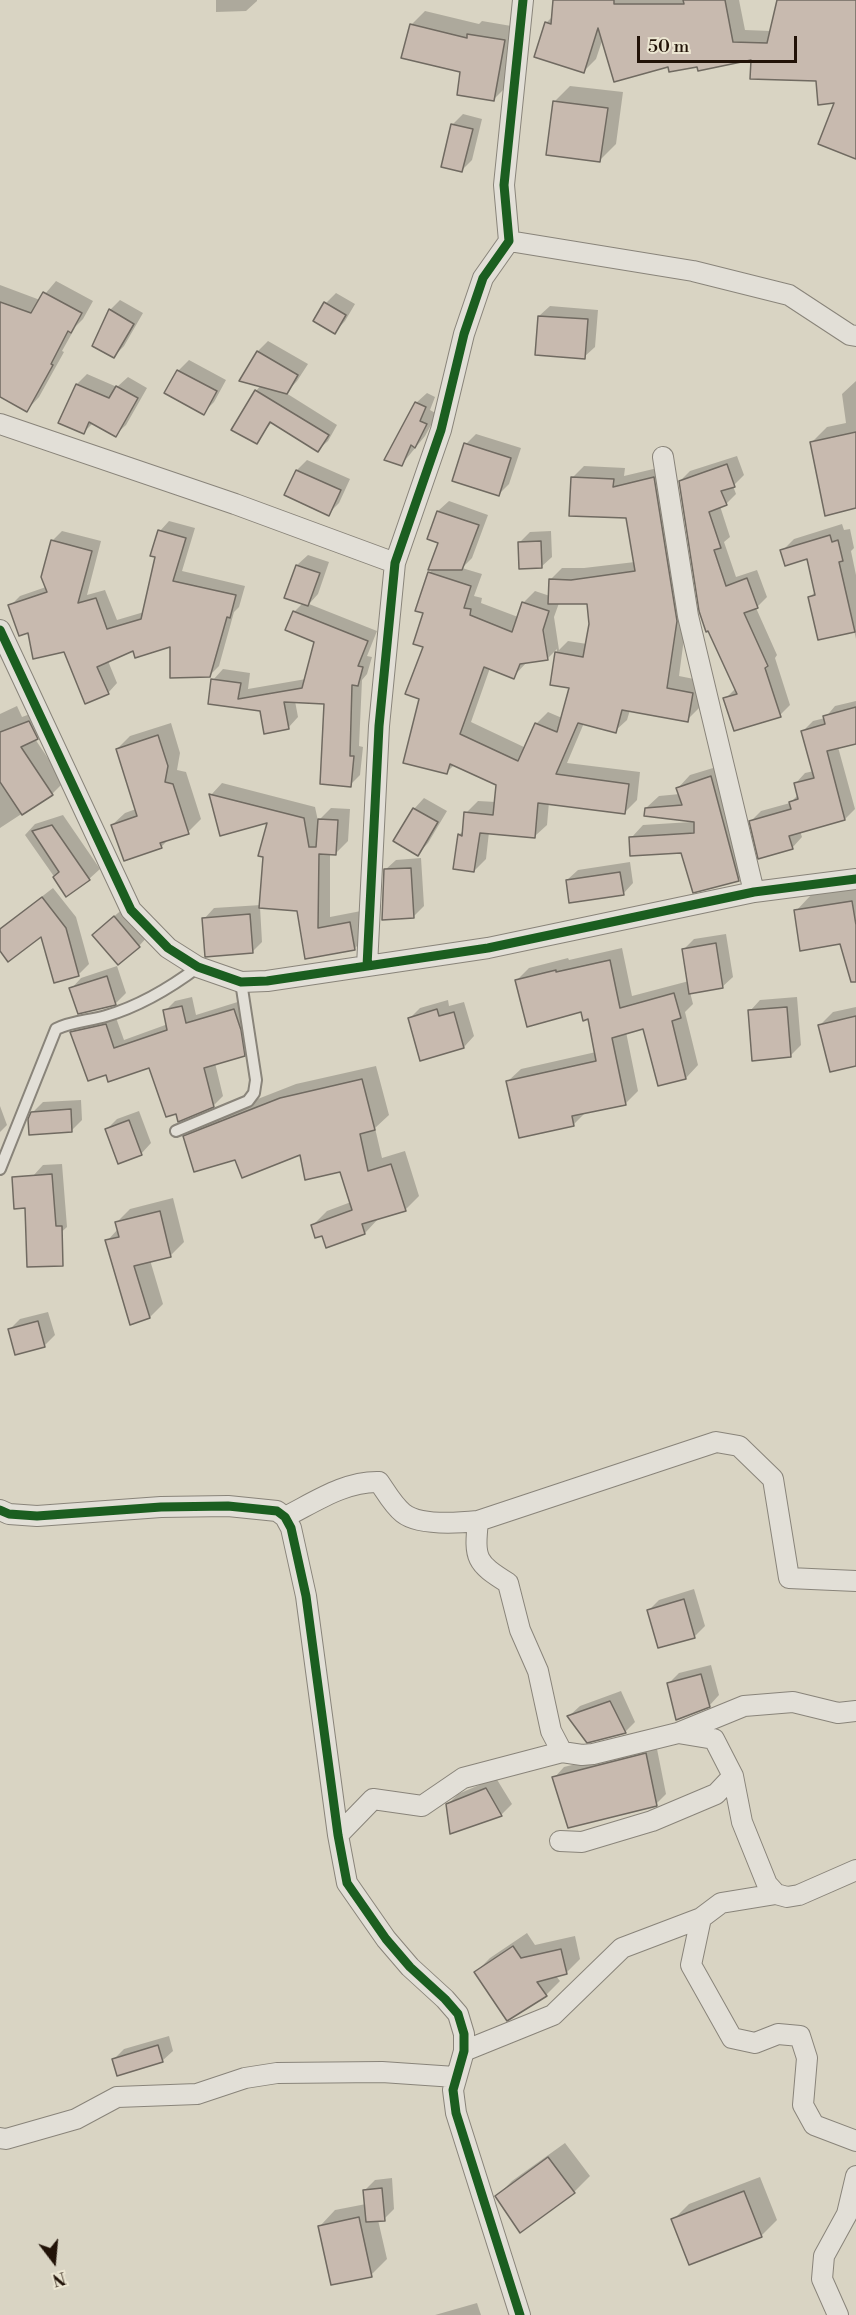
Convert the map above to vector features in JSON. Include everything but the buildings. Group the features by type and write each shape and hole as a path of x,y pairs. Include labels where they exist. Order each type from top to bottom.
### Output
{"street":[{"path":"367,966 379,726 395,563 441,430 464,334 479,290 483,279 509,241 504,185 523,0"},
{"path":"509,241 693,270 789,295 850,336 856,336"},
{"path":"0,423 235,504 395,563"},
{"path":"663,457 688,616 754,892"},
{"path":"0,630 131,910 168,948 198,967 241,982 267,981 488,948 754,892 856,879"},
{"path":"285,1517 348,1485 379,1482 401,1512 411,1518 453,1523 478,1521 716,1442 739,1446 773,1479 789,1578 856,1581"},
{"path":"0,1510 9,1514 37,1516 228,1506 277,1511 285,1517 291,1528 306,1596 346,1883 392,1946 458,2014 464,2034 464,2050 453,2090 456,2113 520,2315"},
{"path":"478,1521 475,1545 479,1557 484,1568 508,1583 520,1630 538,1671 551,1731 562,1752"},
{"path":"338,1835 373,1799 422,1806 463,1778 562,1752 593,1754 678,1733 744,1706 793,1702 838,1713 856,1711"},
{"path":"678,1733 714,1739 733,1776 742,1822 767,1884 776,1894"},
{"path":"560,1841 582,1842 652,1821 716,1794 733,1776"},
{"path":"464,2050 553,2015 622,1948 701,1918 721,1903 776,1894 787,1897 798,1895 856,1870"},
{"path":"701,1918 691,1965 732,2038 755,2043 778,2034 800,2036 807,2058 803,2104 808,2115 814,2125 856,2140"},
{"path":"0,2138 6,2139 75,2119 117,2097 197,2094 245,2078 277,2073 382,2072 455,2077"},
{"path":"838,2315 822,2279 824,2256 847,2214 856,2176"}],"lane":[{"path":"0,1169 56,1029 69,1023 105,1017 124,1010 171,987 198,967"},
{"path":"176,1131 248,1101 254,1093 256,1080 241,982"}],"cycle path":[{"path":"367,966 379,726 395,563 441,430 464,334 483,278 509,241 504,185 523,0"},
{"path":"0,630 131,910 168,948 198,967 241,982 267,981 488,948 754,892 856,879"},
{"path":"0,1510 9,1514 37,1516 161,1507 228,1506 277,1511 285,1517 291,1528 306,1596 338,1835 347,1883 386,1939 410,1967 458,2014 464,2034 464,2051 453,2090 456,2113 520,2315"}]}
